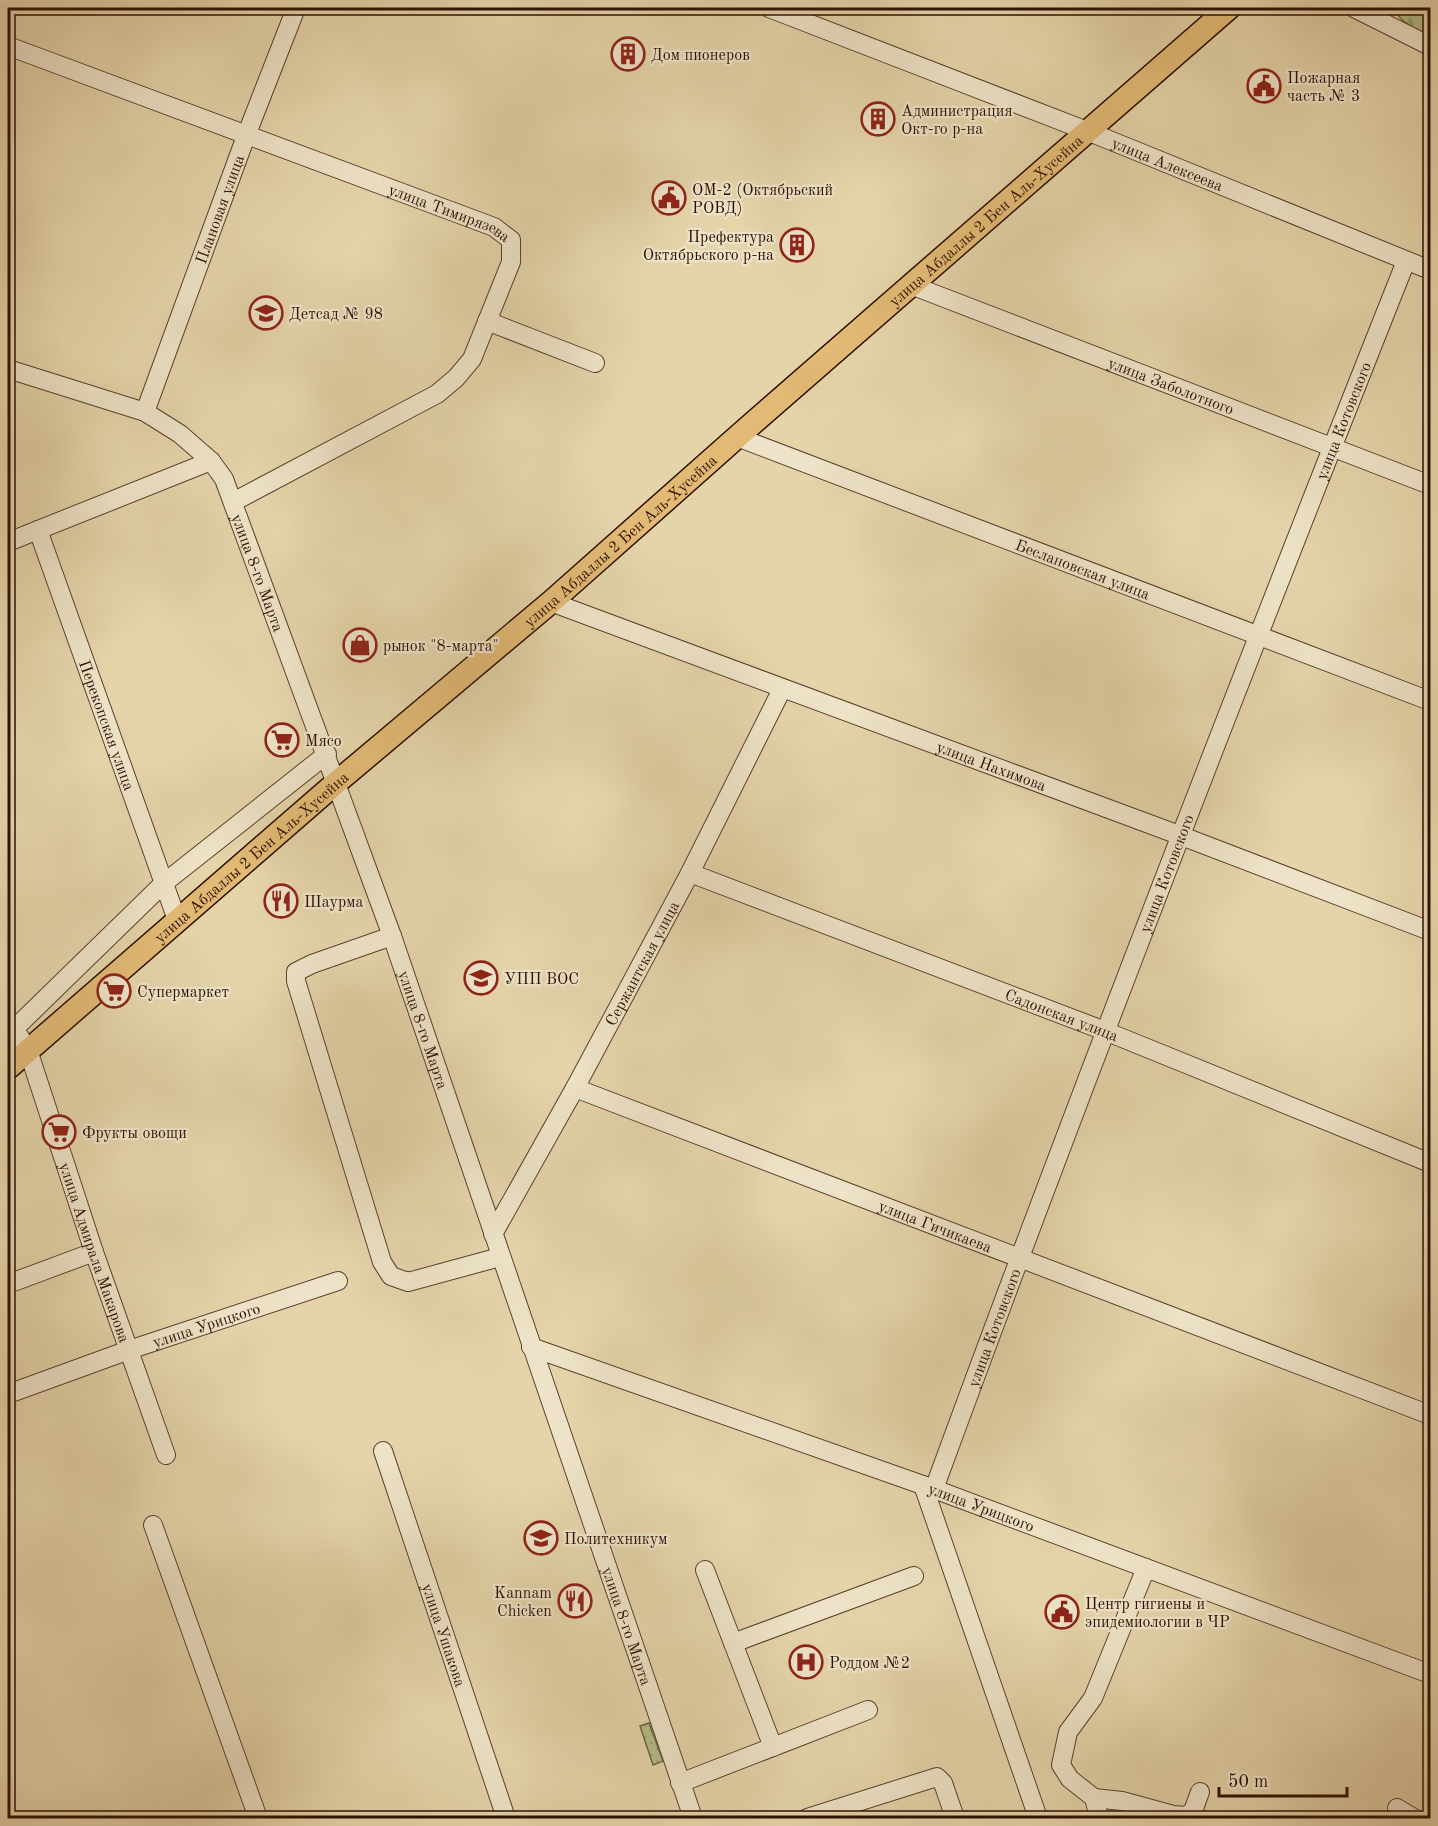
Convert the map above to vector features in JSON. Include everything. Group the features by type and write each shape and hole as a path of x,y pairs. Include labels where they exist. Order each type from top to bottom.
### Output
{"main road":[{"name":"улица Абдаллы 2 Бен Аль-Хусейна","path":"8,1068 337,782 551,602 1228,8"}],"street":[{"name":"Плановая улица","path":"145,412 246,136 296,8"},
{"name":"улица Алексеева","path":"769,8 1087,131 1431,270"},
{"path":"1354,8 1431,46"},
{"name":"улица Тимирязева","path":"8,46 494,227 511,240 511,261 472,358 456,378 437,394 233,502"},
{"name":"улица Котовского","path":"929,1487 1179,835 1406,261"},
{"name":"улица Заболотного","path":"912,285 1431,485"},
{"path":"487,321 595,363"},
{"name":"улица 8-го Марта","path":"8,369 145,412 180,434 211,461 224,479 392,936 693,1818"},
{"name":"Беслановская улица","path":"737,437 1431,701"},
{"path":"8,542 211,461"},
{"name":"Перекопская улица","path":"39,530 177,920"},
{"name":"улица Нахимова","path":"551,602 1431,931"},
{"name":"Сержантская улица","path":"493,1234 575,1088 690,873 782,689"},
{"path":"10,1027 164,883 327,754"},
{"name":"Садонская улица","path":"690,873 1105,1031 1431,1163"},
{"path":"392,936 312,964 296,972 296,981 304,1008 382,1262 391,1276 408,1282 500,1257"},
{"name":"улица Адмирала Макарова","path":"10,1027 28,1050 94,1252 166,1455"},
{"name":"улица Гичикаева","path":"575,1088 1431,1415"},
{"path":"8,1284 94,1252"},
{"name":"улица Урицкого","path":"8,1394 129,1350 338,1281"},
{"name":"улица Урицкого","path":"531,1347 929,1487 1431,1674"},
{"name":"улица Ушакова","path":"383,1451 506,1818"},
{"path":"929,1487 1038,1818"},
{"path":"153,1526 258,1818"},
{"path":"1146,1568 1093,1698 1068,1732 1061,1765 1070,1779 1094,1798 1122,1801 1173,1815 1186,1816 1193,1811 1200,1792"},
{"path":"705,1570 773,1748"},
{"path":"733,1643 914,1576"},
{"path":"680,1783 868,1710"},
{"path":"807,1818 937,1778 943,1783 955,1818"},
{"path":"1094,1798 1099,1818"},
{"path":"1397,1808 1414,1818"}],"green space":[{"path":"1393,8 1430,8 1430,39 1405,22"},
{"path":"649,1723 663,1761 653,1765 640,1726"}],"place":[{"name":"Дом пионеров","path":"628,54"},
{"name":"Пожарная часть № 3","path":"1264,86"},
{"name":"Администрация Окт-го р-на","path":"878,119"},
{"name":"ОМ-2 (Октябрьский РОВД)","path":"669,198"},
{"name":"Префектура Октябрьского р-на","path":"797,245"},
{"name":"Детсад № 98","path":"266,313"},
{"name":"рынок \"8-марта\"","path":"360,645"},
{"name":"Мясо","path":"282,740"},
{"name":"Шаурма","path":"281,901"},
{"name":"УПП ВОС","path":"481,978"},
{"name":"Супермаркет","path":"114,991"},
{"name":"Фрукты овощи","path":"59,1132"},
{"name":"Политехникум","path":"541,1538"},
{"name":"Kannam Chicken","path":"575,1601"},
{"name":"Центр гигиены и эпидемиологии в ЧР","path":"1062,1612"},
{"name":"Роддом №2","path":"806,1662"}]}
